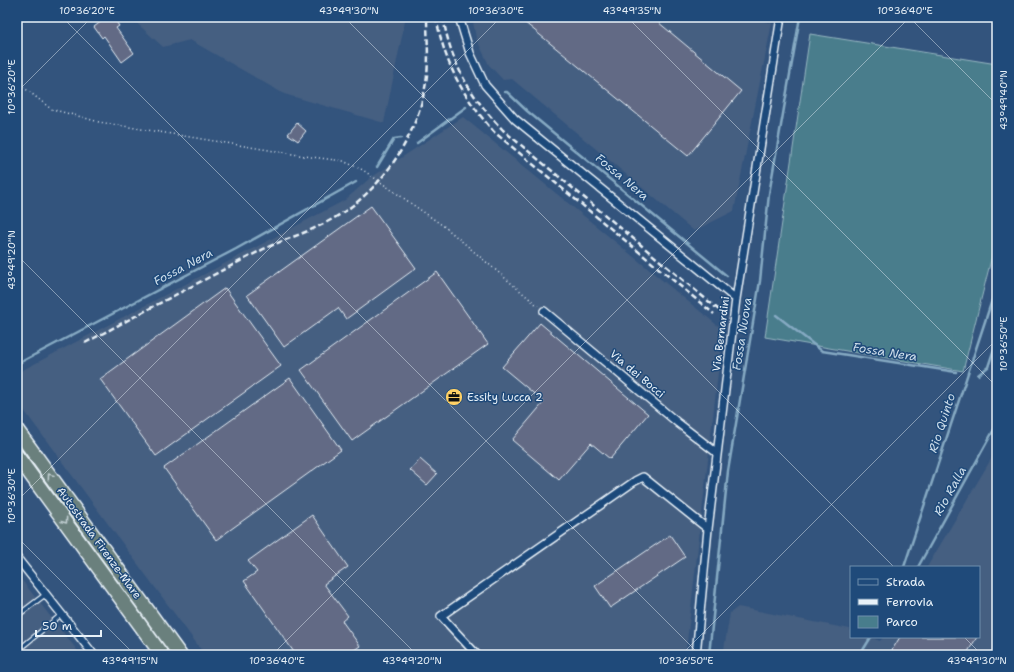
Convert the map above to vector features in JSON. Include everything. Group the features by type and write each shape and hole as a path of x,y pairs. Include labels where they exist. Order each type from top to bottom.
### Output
{"highway":[{"name":"Autostrada Firenze-Mare","path":"17,430 180,655"},
{"name":"Autostrada Firenze-Mare","path":"17,456 162,655"}],"street":[{"path":"459,17 470,54 485,84 515,119 736,299"},
{"name":"Via Bernardini","path":"696,655 708,529 736,299 781,17"},
{"name":"Via dei Bocci","path":"544,310 678,423 717,453"},
{"path":"477,655 441,616 635,481 643,477 708,529"},
{"path":"17,558 94,655"}],"lane":[{"path":"17,616 46,594"},
{"path":"17,651 62,614"}],"path":[{"path":"17,82 51,109 85,118 311,157 343,161 363,170 445,227 544,310"}],"shaded area":[{"path":"130,17 406,17 384,123 284,94 190,40 163,47"},
{"path":"472,17 751,17 772,23 734,211 694,231 512,79 503,80 489,65 476,38"},
{"path":"463,117 723,330 686,651 681,655 205,655 17,401 17,373 345,200 369,179"},
{"path":"997,449 997,655 863,655 852,650 849,655 723,655 730,613 738,607 850,629 850,638 872,638 880,641 882,638 980,638 980,566 928,566"},
{"path":"17,574 81,655 17,655"}],"green space":[{"path":"810,34 997,64 997,236 963,371 765,337"}],"building":[{"path":"107,17 113,17 119,26 116,28 134,53 122,62 104,36 102,38 94,27"},
{"path":"518,17 652,17 741,91 688,156"},
{"path":"297,123 306,131 298,141 288,134"},
{"path":"371,206 416,268 346,319 338,308 284,347 247,295"},
{"path":"437,272 488,344 352,441 301,370"},
{"path":"225,288 281,366 156,456 100,379"},
{"path":"540,323 648,414 610,459 591,443 559,480 512,440 544,402 502,367"},
{"path":"290,378 341,450 216,540 164,468"},
{"path":"455,391 460,398 451,404 446,398"},
{"path":"420,459 437,474 427,485 410,470"},
{"path":"312,515 348,567 324,584 348,616 342,621 360,646 347,655 296,655 244,581 257,572 248,561"},
{"path":"670,535 685,557 610,608 595,586"},
{"path":"899,638 976,638 966,655 889,655"}],"waterway":[{"name":"Fossa Nuova","path":"709,655 728,471 760,281 769,194 800,17"},
{"name":"Fossa Nera","path":"505,92 507,92 527,111 727,276"},
{"name":"Fossa Nera","path":"417,143 466,107"},
{"name":"Fossa Nera","path":"377,167 394,139 401,138"},
{"name":"Fossa Nera","path":"17,364 236,249 356,182"},
{"name":"Rio Quinto","path":"904,566 997,285"},
{"name":"Fossa Nera","path":"776,315 822,351 956,372"},
{"name":"Fossa Nera","path":"978,375 988,367 997,340"},
{"name":"Rio Ralla","path":"919,566 997,424"},
{"name":"Rio Ralla","path":"860,655 870,638"}],"railway":[{"path":"85,343 260,251 327,222 347,210 364,196 381,179 395,160 407,140 416,119 423,97 427,75 427,17"},
{"path":"436,17 444,50 456,79 473,105 494,132 714,314"},
{"path":"443,17 451,50 464,78 481,105 503,130 719,310"}],"place":[{"name":"Essity Lucca 2","path":"454,397"}]}
